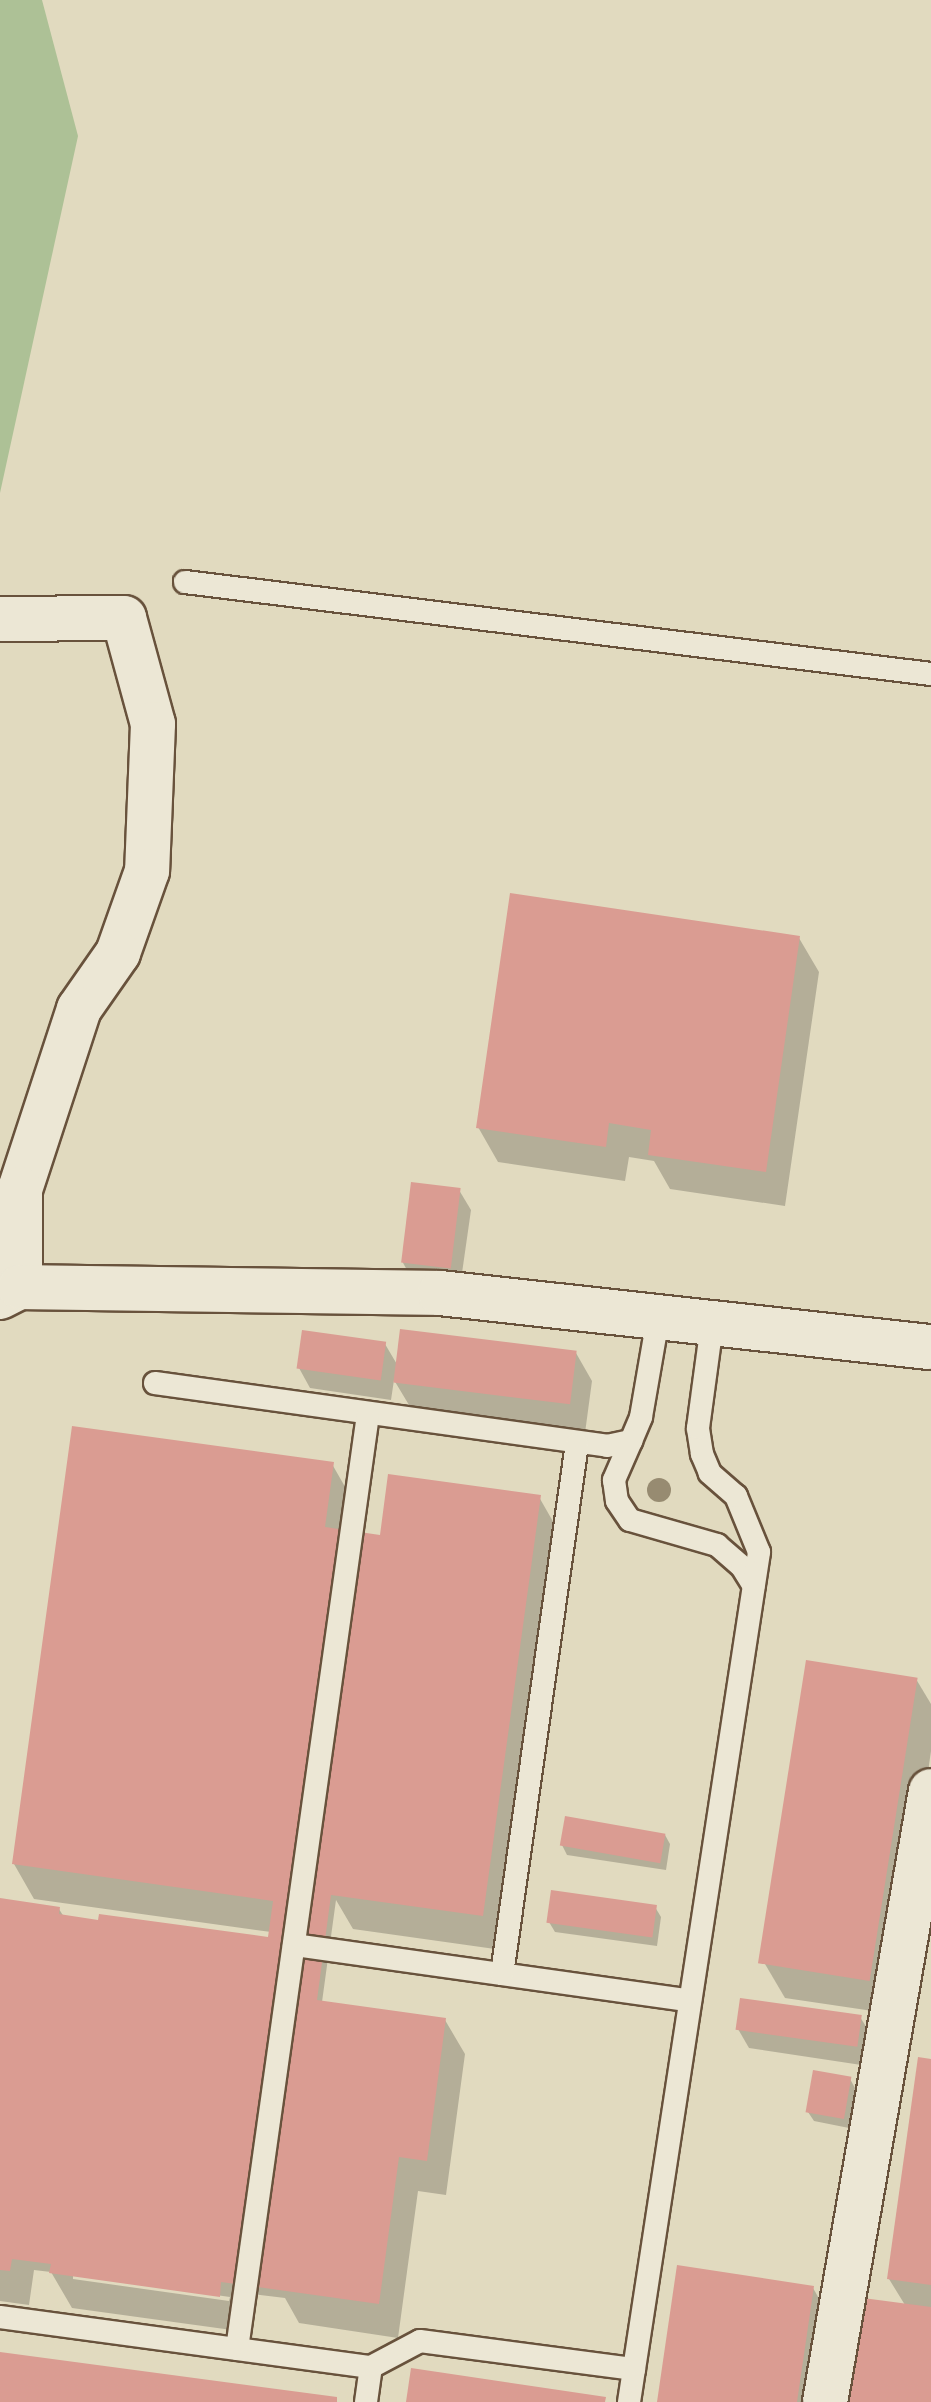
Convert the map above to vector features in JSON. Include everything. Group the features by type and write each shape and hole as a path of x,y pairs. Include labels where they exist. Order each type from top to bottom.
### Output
{"street":[{"path":"0,619 124,618 153,724 147,871 118,953 79,1009 20,1189 10,1292 440,1293 931,1347"},
{"path":"825,2402 931,1791"}],"lane":[{"path":"185,582 931,674"},
{"path":"658,1319 641,1417 614,1480 617,1501 630,1520 717,1545 742,1567 754,1586"},
{"path":"629,2402 759,1552 751,1523 736,1496 710,1473 702,1454 698,1428 712,1324"},
{"path":"155,1383 577,1444 631,1441"},
{"path":"237,2349 368,1415"},
{"path":"502,1974 577,1444"},
{"path":"294,1945 690,2001"},
{"path":"0,2317 371,2367 420,2341 634,2369"},
{"path":"366,2402 371,2367"}],"green space":[{"path":"0,0 42,0 78,136 0,493"}],"building":[{"path":"510,893 800,936 766,1172 648,1155 651,1130 609,1123 606,1147 476,1128"},
{"path":"411,1182 461,1188 451,1268 401,1262"},
{"path":"400,1329 577,1351 570,1404 393,1383"},
{"path":"302,1330 386,1342 381,1380 297,1369"},
{"path":"72,1426 334,1462 325,1527 380,1535 388,1474 541,1495 483,1916 331,1895 317,2000 446,2018 427,2161 399,2157 379,2304 221,2282 220,2297 49,2273 51,2264 12,2259 10,2271 0,2270 0,1898 60,1907 59,1914 98,1920 99,1914 268,1937 273,1901 12,1864"},
{"path":"806,1660 918,1678 870,1981 758,1963"},
{"path":"565,1816 665,1834 660,1863 560,1846"},
{"path":"551,1890 657,1905 652,1938 546,1923"},
{"path":"740,1998 862,2015 857,2047 736,2030"},
{"path":"918,2057 931,2059 931,2285 887,2279"},
{"path":"813,2070 851,2077 844,2119 806,2112"},
{"path":"677,2265 814,2286 797,2402 657,2402"},
{"path":"863,2298 931,2307 931,2402 849,2402"},
{"path":"0,2352 337,2397 337,2402 0,2402"},
{"path":"411,2368 606,2397 605,2402 406,2402"}]}
